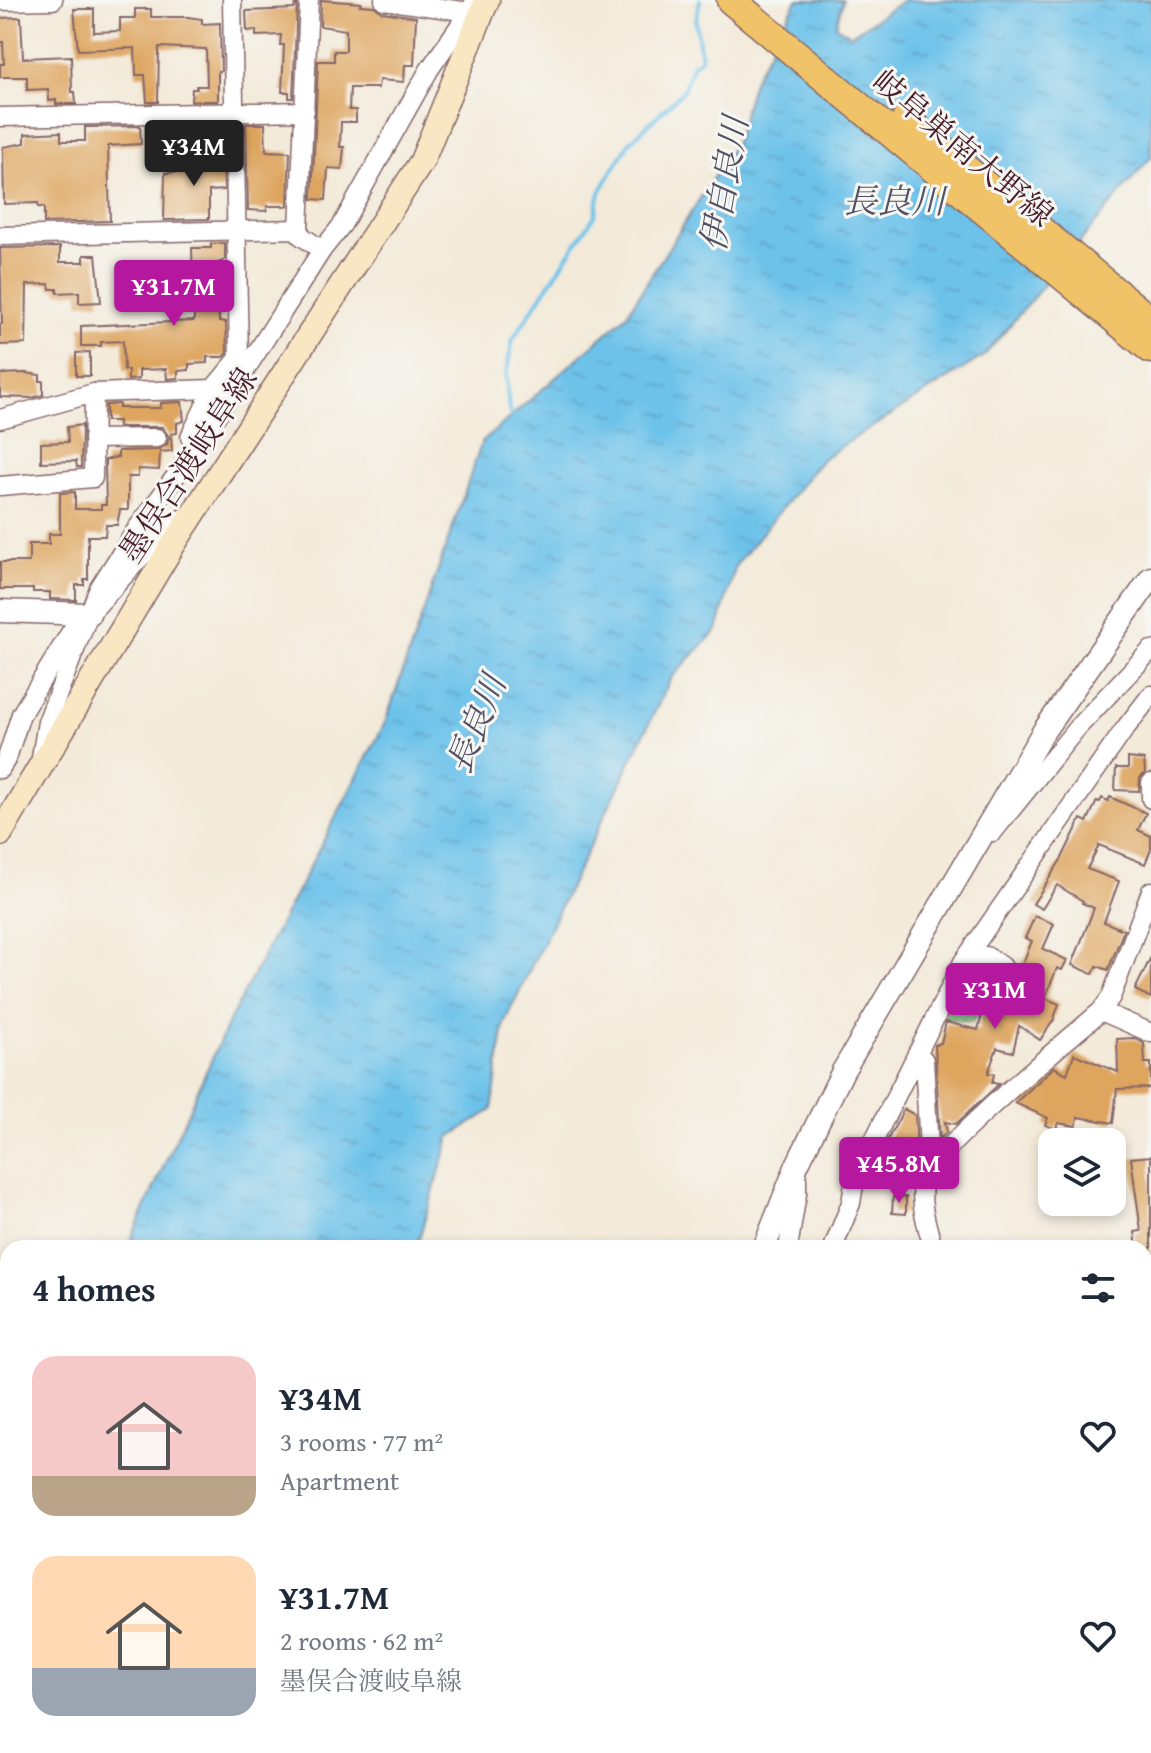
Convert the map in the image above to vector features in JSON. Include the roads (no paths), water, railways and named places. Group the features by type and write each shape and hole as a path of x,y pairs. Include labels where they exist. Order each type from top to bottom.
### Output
{"main road":[{"name":"岐阜巣南大野線","path":"731,0 1151,349"},
{"name":"岐阜巣南大野線","path":"760,0 1151,321"},
{"name":"墨俣合渡岐阜線","path":"0,834 196,510 422,161 477,4"}],"street":[{"path":"0,1 53,0"},
{"path":"182,468 186,443 213,389 239,358 232,0"},
{"path":"309,0 299,229 300,235 322,250"},
{"path":"384,0 477,4"},
{"path":"0,769 7,736 122,551 182,468 349,211 429,70 477,4"},
{"path":"0,117 305,111"},
{"path":"0,236 299,229"},
{"path":"0,419 94,393 213,389"},
{"path":"0,486 93,478 94,393"},
{"path":"93,439 157,438"},
{"path":"40,764 47,722 85,614 109,596 169,526 196,510"},
{"path":"767,1240 797,1165 843,1071 952,882 1043,732 1151,578"},
{"path":"0,611 85,614"},
{"path":"952,882 1077,728 1151,650"},
{"path":"836,1240 851,1203 855,1178 963,962 1151,695"},
{"path":"1151,783 1151,799"},
{"path":"931,1240 922,1199 923,1183 930,1167 1101,1011 1111,997 1151,891"},
{"path":"963,962 986,956 1002,966 1013,981"},
{"path":"1101,1011 1151,1033"},
{"path":"917,1053 924,1060 930,1167"},
{"path":"789,1240 797,1194 797,1165"}],"water":[{"name":"長良川","path":"797,0 843,0 836,26 851,35 904,0 1151,0 1151,157 985,355 822,459 736,565 717,630 671,678 504,1023 492,1110 450,1137 418,1240 131,1240 228,1023 385,723 482,442 625,317 735,143 753,81"}],"waterway":[{"path":"514,420 509,410 506,375 513,339 595,215 600,192 629,143 683,91 693,64 701,59 696,20 700,0"}],"water label":[{"name":"伊自良川","path":"724,184"}]}
